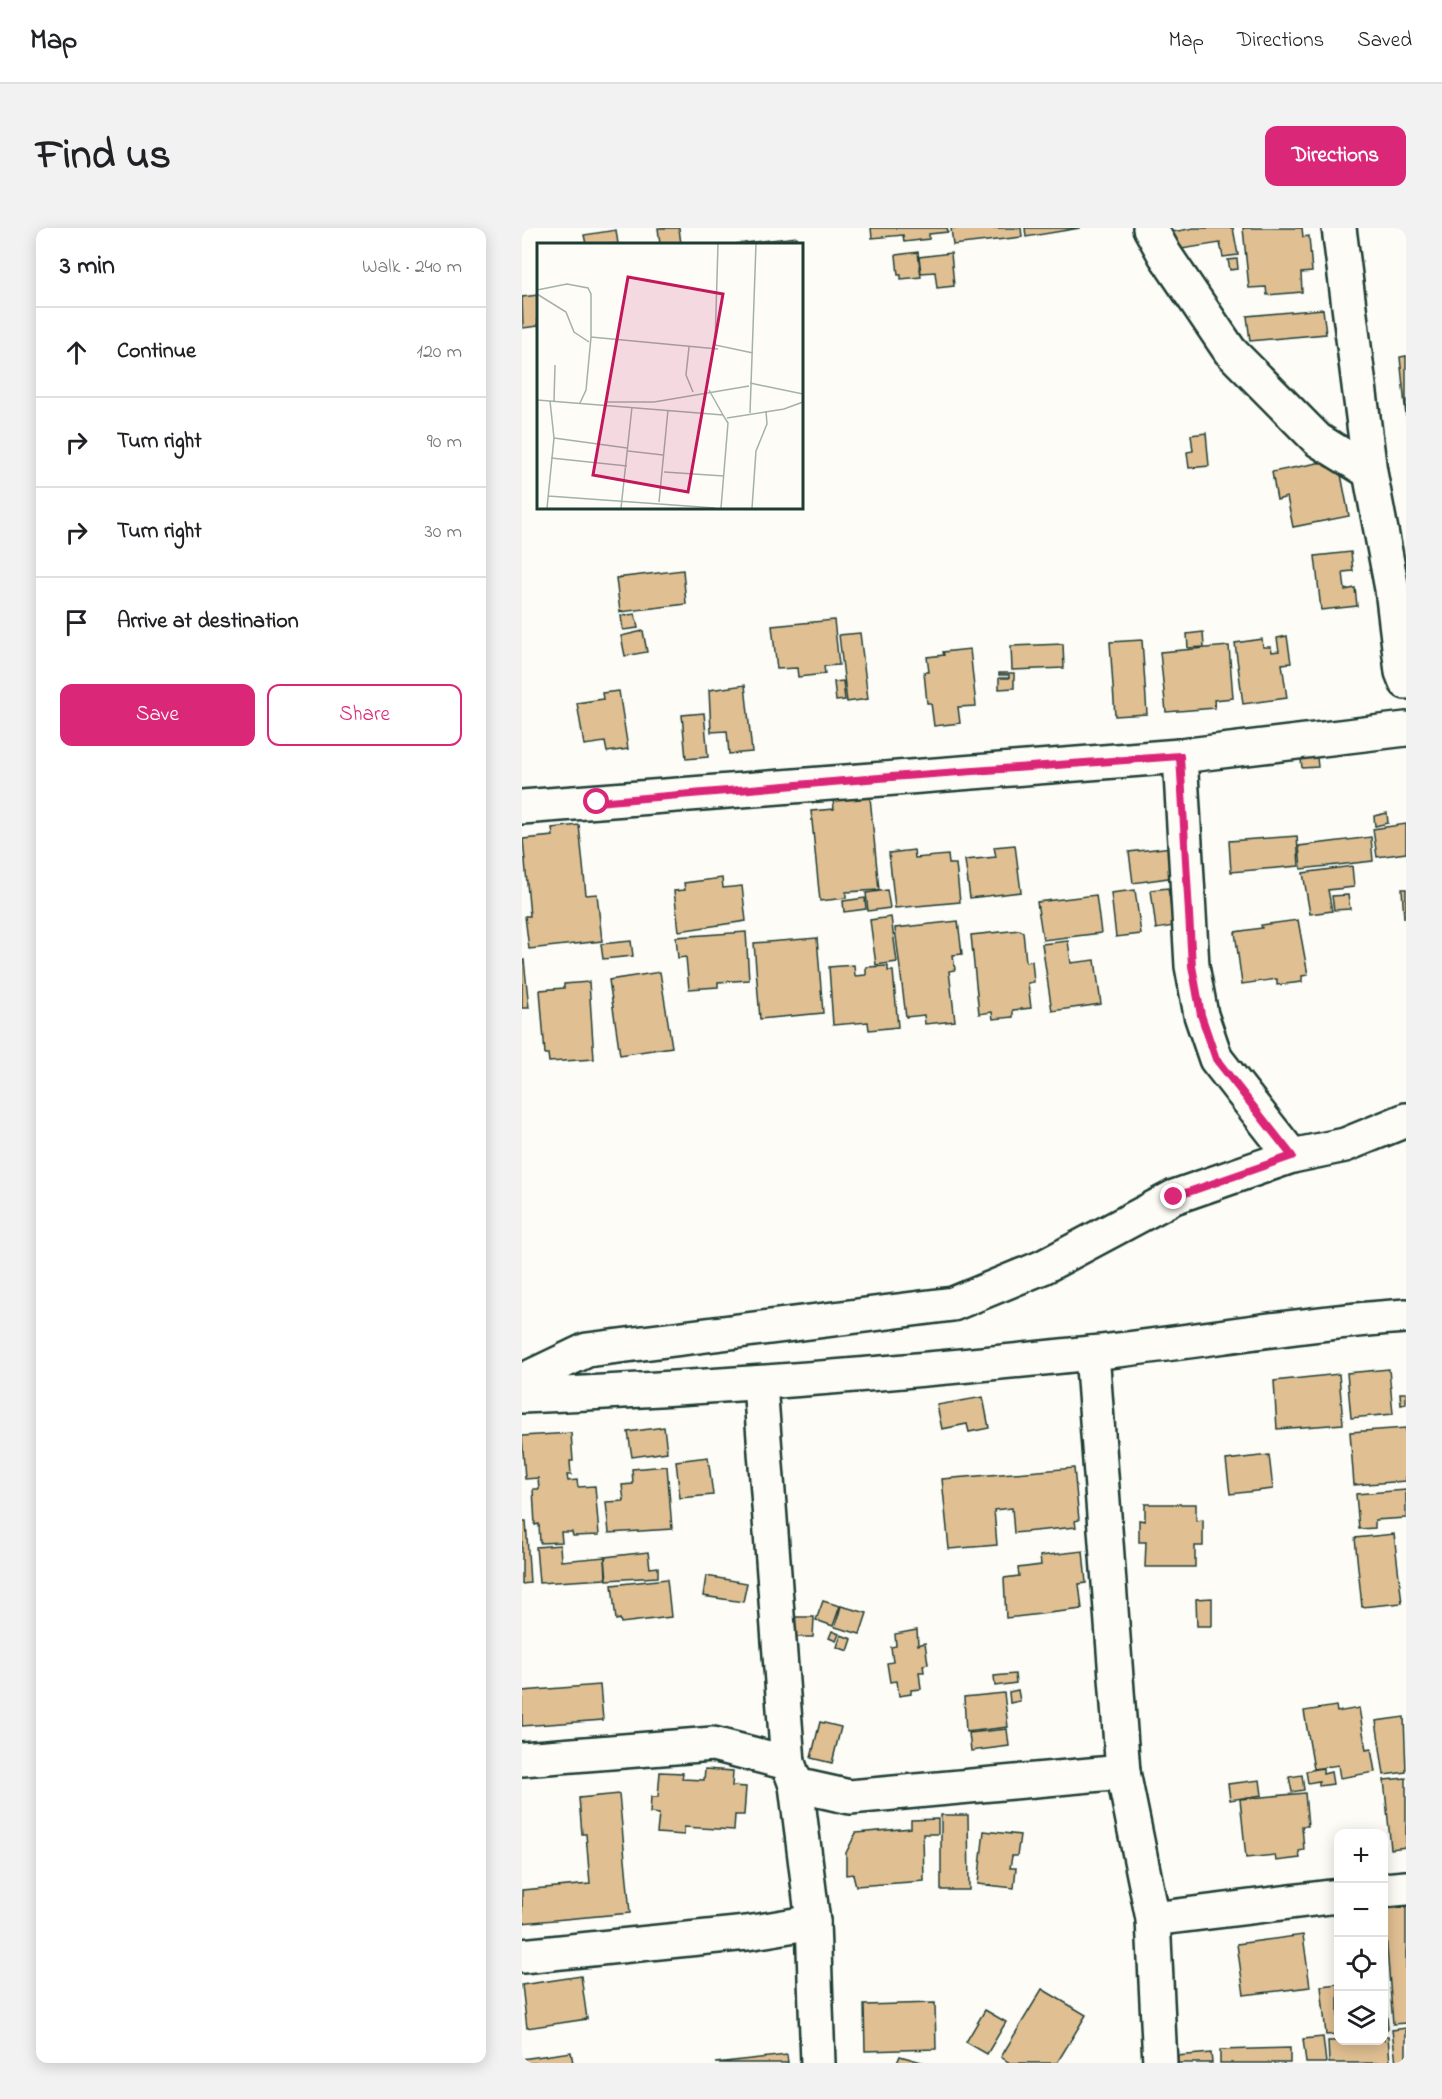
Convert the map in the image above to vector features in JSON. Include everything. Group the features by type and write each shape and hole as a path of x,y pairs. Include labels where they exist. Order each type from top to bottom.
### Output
{"street":[{"path":"1150,228 1164,255 1230,351 1318,440 1370,472"},
{"path":"1339,228 1370,472 1392,589 1402,672 1406,682"},
{"path":"522,807 1180,756 1406,729"},
{"path":"1180,756 1192,966 1201,1015 1216,1059 1292,1156"},
{"path":"522,1381 587,1350 953,1304 1043,1267 1174,1197 1292,1156 1346,1145 1406,1120"},
{"path":"522,1396 760,1384 1092,1353 1359,1319 1406,1316"},
{"path":"1092,1353 1123,1773 1154,1919 1160,2063"},
{"path":"760,1384 792,1774 813,1922 818,2063"},
{"path":"522,1759 713,1744 850,1797 1123,1773"},
{"path":"1388,1890 1406,1888"},
{"path":"1154,1919 1334,1896"},
{"path":"522,1956 747,1933 813,1922"}],"building":[{"path":"658,228 679,228 681,243 660,243"},
{"path":"871,228 947,228 948,232 929,234 929,239 904,242 903,235 872,238"},
{"path":"951,228 1021,228 1022,237 953,245"},
{"path":"1025,228 1080,228 1026,237"},
{"path":"1194,228 1233,228 1238,255 1223,257 1220,243 1175,250 1172,232"},
{"path":"1243,228 1302,228 1303,237 1309,236 1312,272 1301,273 1302,292 1267,295 1266,287 1249,288"},
{"path":"616,230 618,243 586,243 584,235"},
{"path":"797,237 798,243 745,243"},
{"path":"918,252 921,277 901,279 901,275 898,275 896,255"},
{"path":"951,253 954,286 937,288 935,272 921,273 919,257"},
{"path":"1237,259 1238,269 1230,270 1228,260"},
{"path":"537,295 537,326 523,328 522,297"},
{"path":"1323,309 1326,334 1250,341 1247,316"},
{"path":"1406,356 1406,416 1400,357"},
{"path":"1206,433 1209,466 1189,468 1187,452 1193,451 1191,435"},
{"path":"1338,459 1349,516 1293,527 1287,497 1277,500 1272,472"},
{"path":"1351,552 1353,571 1343,572 1345,590 1355,588 1357,606 1321,610 1315,556"},
{"path":"683,570 686,604 620,612 616,578"},
{"path":"635,614 638,628 623,630 621,616"},
{"path":"834,620 839,665 824,666 825,674 798,677 797,668 777,669 772,626"},
{"path":"643,631 647,652 625,656 621,636"},
{"path":"1203,632 1204,647 1188,648 1187,634"},
{"path":"860,633 868,699 847,702 839,635"},
{"path":"1287,636 1291,663 1282,664 1287,698 1243,704 1235,643 1262,639 1263,647 1271,647 1272,652 1279,651 1277,638"},
{"path":"1142,640 1147,714 1115,716 1110,642"},
{"path":"1063,644 1064,668 1012,670 1011,646"},
{"path":"1229,646 1233,698 1214,700 1215,708 1166,712 1160,652"},
{"path":"970,649 976,706 958,707 960,723 934,726 931,703 927,703 924,672 929,672 927,657 944,655 943,652"},
{"path":"999,673 1014,673 1014,688 999,689 999,678 1009,678 1009,675 999,675"},
{"path":"843,681 845,700 836,701 834,682"},
{"path":"745,685 752,752 729,754 727,731 711,732 709,690"},
{"path":"619,691 628,749 607,752 605,742 584,745 577,703 603,699 602,693"},
{"path":"704,713 708,757 686,759 682,715"},
{"path":"1316,749 1318,767 1302,768 1300,750"},
{"path":"870,797 879,890 846,892 846,898 820,901 811,811 834,809 833,800"},
{"path":"1387,813 1388,823 1375,826 1374,816"},
{"path":"1406,824 1406,853 1377,857 1373,829"},
{"path":"579,825 586,895 597,894 602,941 529,949 525,916 530,916 523,839 553,836 552,828"},
{"path":"1297,836 1299,866 1231,872 1229,841"},
{"path":"1371,837 1373,861 1301,869 1299,846"},
{"path":"1015,845 1021,892 970,898 965,860 996,857 994,847"},
{"path":"1172,847 1175,877 1133,883 1129,852"},
{"path":"914,850 915,858 948,855 949,864 956,864 960,902 895,908 889,853"},
{"path":"1352,866 1354,887 1328,890 1332,911 1310,914 1303,873"},
{"path":"722,878 723,888 742,886 746,921 679,931 674,891 685,890 684,883"},
{"path":"1168,888 1174,926 1156,929 1151,890"},
{"path":"1402,889 1406,889 1406,918 1404,918"},
{"path":"887,890 890,908 868,911 866,893"},
{"path":"1135,890 1141,934 1116,937 1111,893"},
{"path":"1096,895 1101,933 1043,940 1037,902"},
{"path":"1348,895 1350,909 1334,910 1332,896"},
{"path":"865,898 866,909 844,912 843,901"},
{"path":"891,917 897,962 876,965 870,920"},
{"path":"1298,920 1308,975 1302,976 1302,982 1277,985 1277,979 1242,984 1235,932 1262,928 1261,925"},
{"path":"958,921 962,954 953,955 955,970 949,971 955,1021 925,1024 924,1015 906,1017 895,928"},
{"path":"1020,930 1023,932 1026,962 1032,961 1034,982 1028,983 1031,1008 1013,1010 1013,1017 993,1019 992,1012 979,1014 971,935"},
{"path":"746,932 749,980 718,982 718,987 689,989 686,957 678,958 676,937"},
{"path":"817,938 823,1013 760,1019 754,943"},
{"path":"631,941 633,956 603,959 601,944"},
{"path":"1068,941 1071,963 1095,960 1101,1004 1052,1011 1042,944"},
{"path":"524,960 529,1008 522,1008 522,961"},
{"path":"854,965 855,976 866,975 866,967 888,966 888,971 893,971 898,1027 869,1030 868,1022 833,1025 829,967"},
{"path":"660,972 672,1047 620,1055 609,980"},
{"path":"589,982 594,1059 549,1062 548,1054 545,1054 540,990 564,988 564,984"},
{"path":"1389,1369 1393,1414 1351,1418 1347,1373"},
{"path":"1339,1374 1343,1424 1277,1429 1274,1381"},
{"path":"1400,1393 1406,1393 1406,1404 1401,1405"},
{"path":"983,1397 989,1428 969,1432 967,1424 942,1429 937,1405"},
{"path":"664,1427 667,1452 632,1457 628,1432"},
{"path":"1406,1428 1406,1481 1354,1485 1350,1432"},
{"path":"571,1433 573,1461 570,1461 571,1475 567,1475 568,1481 577,1480 578,1487 595,1486 599,1535 573,1536 572,1532 561,1532 562,1542 540,1543 539,1524 535,1525 533,1489 539,1489 538,1478 525,1479 522,1436"},
{"path":"1269,1455 1273,1489 1230,1494 1226,1460"},
{"path":"708,1457 713,1495 680,1498 676,1461"},
{"path":"667,1466 672,1529 609,1533 606,1502 624,1501 622,1485 633,1484 632,1469"},
{"path":"1074,1468 1079,1520 1075,1521 1076,1527 1014,1533 1012,1508 994,1510 997,1545 949,1549 942,1479"},
{"path":"1406,1490 1406,1518 1375,1520 1375,1528 1359,1529 1356,1494"},
{"path":"1145,1504 1196,1504 1196,1521 1203,1520 1203,1546 1195,1546 1195,1567 1145,1567 1146,1542 1139,1542 1139,1520 1145,1521"},
{"path":"522,1521 526,1521 530,1583 522,1584"},
{"path":"1394,1534 1402,1603 1362,1607 1355,1538"},
{"path":"560,1545 561,1561 605,1557 606,1579 539,1583 536,1547"},
{"path":"1083,1551 1086,1583 1079,1584 1082,1609 1006,1618 1004,1578 1019,1576 1018,1568 1041,1565 1040,1556"},
{"path":"648,1552 650,1568 658,1567 658,1577 607,1580 605,1557"},
{"path":"706,1576 747,1583 743,1602 703,1596"},
{"path":"667,1579 671,1617 621,1623 620,1619 616,1620 612,1585"},
{"path":"1212,1598 1212,1626 1197,1626 1196,1599"},
{"path":"823,1601 840,1606 833,1626 816,1620"},
{"path":"841,1606 867,1613 860,1634 835,1627"},
{"path":"794,1617 814,1617 813,1637 793,1637"},
{"path":"917,1630 918,1645 925,1643 928,1664 923,1665 924,1672 919,1672 921,1689 911,1690 911,1694 899,1696 897,1681 890,1682 887,1663 893,1662 891,1647 896,1646 895,1634"},
{"path":"832,1631 839,1634 836,1641 829,1638"},
{"path":"841,1635 852,1639 848,1651 837,1647"},
{"path":"1015,1674 1016,1683 995,1686 994,1676"},
{"path":"600,1685 603,1720 522,1726 522,1691"},
{"path":"1018,1690 1020,1701 1010,1703 1009,1692"},
{"path":"1004,1693 1008,1727 966,1732 964,1697"},
{"path":"1336,1706 1337,1712 1359,1708 1366,1750 1371,1749 1375,1772 1340,1778 1338,1765 1314,1769 1304,1711"},
{"path":"1404,1717 1406,1772 1384,1775 1376,1721"},
{"path":"820,1722 841,1727 832,1763 811,1758"},
{"path":"1007,1729 1009,1746 971,1751 969,1733"},
{"path":"1323,1768 1323,1774 1331,1772 1333,1784 1319,1786 1319,1781 1308,1783 1306,1771"},
{"path":"705,1769 733,1771 732,1786 746,1787 744,1815 735,1815 734,1830 684,1827 684,1835 657,1833 659,1814 650,1813 651,1797 658,1797 660,1772 683,1773 682,1779 704,1780"},
{"path":"1302,1775 1304,1790 1292,1792 1289,1777"},
{"path":"1406,1778 1406,1847 1391,1849 1384,1780"},
{"path":"1260,1780 1262,1795 1230,1800 1228,1784"},
{"path":"1305,1793 1308,1826 1302,1826 1304,1850 1299,1851 1300,1858 1276,1861 1275,1855 1246,1858 1240,1799"},
{"path":"619,1794 630,1913 522,1923 522,1890 590,1884 586,1834 582,1834 579,1798"},
{"path":"941,1815 968,1815 969,1890 941,1890"},
{"path":"938,1819 938,1834 923,1834 924,1881 856,1886 853,1874 846,1875 846,1853 856,1833 911,1828 911,1820"},
{"path":"984,1831 1020,1835 1017,1856 1012,1856 1010,1868 1016,1868 1014,1888 978,1884"},
{"path":"1406,1907 1406,2023 1393,2024 1388,1960 1388,1909"},
{"path":"1303,1935 1310,1987 1244,1995 1237,1944"},
{"path":"581,1976 587,2019 527,2028 522,1985"},
{"path":"1334,1984 1334,2034 1326,2035 1321,1986"},
{"path":"1042,1989 1086,2015 1057,2063 1010,2063 1001,2057"},
{"path":"935,2003 936,2049 865,2051 864,2005"},
{"path":"985,2010 1006,2022 987,2054 966,2042"},
{"path":"1406,2028 1406,2063 1396,2063 1392,2030"},
{"path":"1388,2036 1390,2063 1329,2063 1328,2041 1334,2041 1334,2045 1388,2045"},
{"path":"1323,2037 1326,2063 1306,2063 1303,2039"},
{"path":"1290,2048 1290,2063 1220,2063 1220,2050"},
{"path":"571,2052 573,2063 522,2063 522,2059"},
{"path":"1211,2053 1212,2063 1176,2063 1176,2056"},
{"path":"787,2055 788,2063 715,2063"},
{"path":"900,2056 925,2063 897,2063"}],"route":[{"path":"597,802 1180,756 1192,966 1201,1015 1216,1059 1292,1156 1174,1197"}]}
